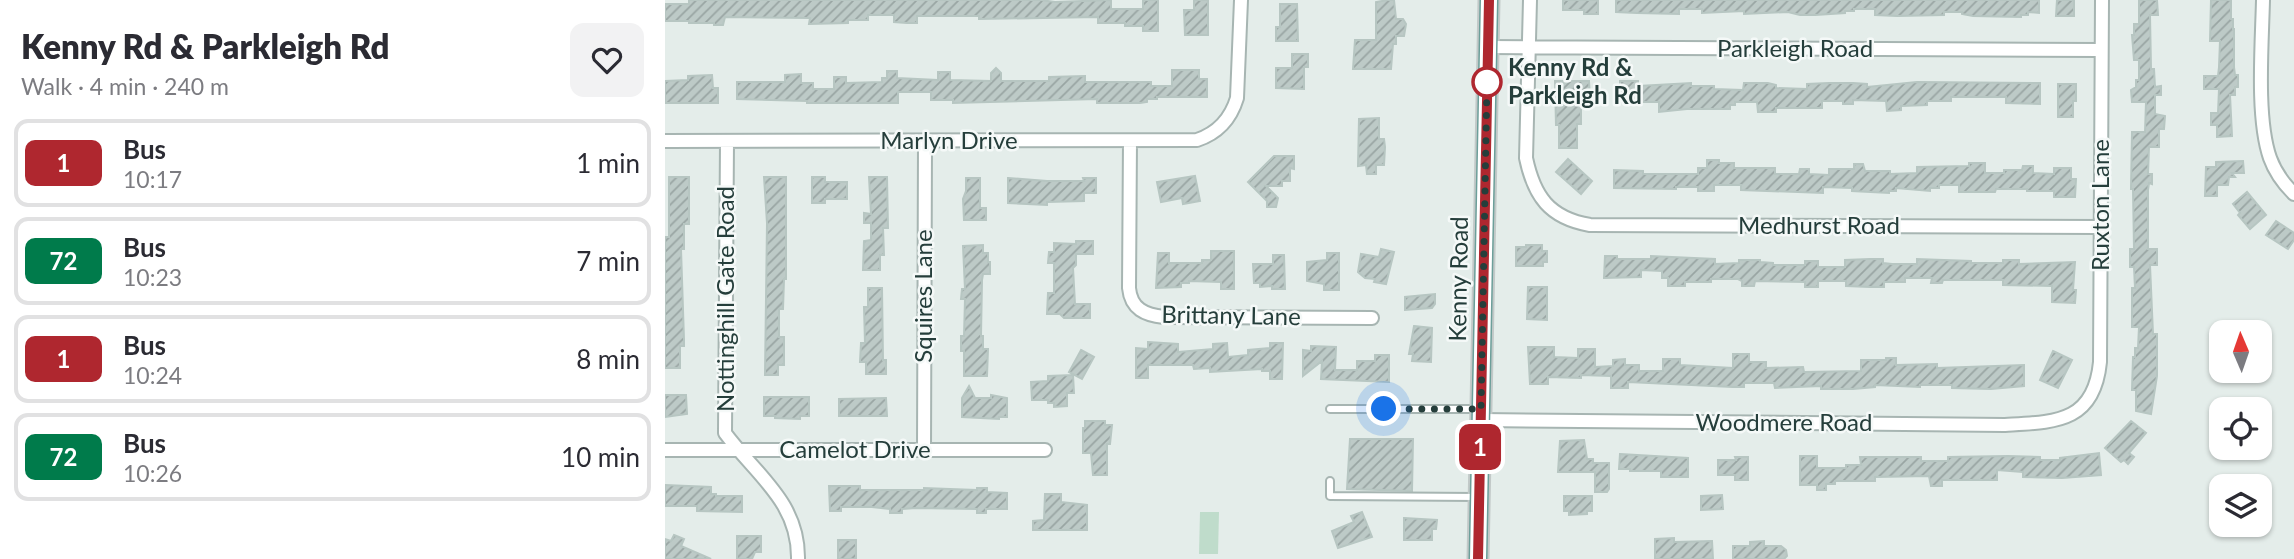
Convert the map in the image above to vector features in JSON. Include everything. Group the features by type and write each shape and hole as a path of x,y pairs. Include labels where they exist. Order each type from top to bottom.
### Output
{"main road":[{"name":"Kenny Road","path":"1478,559 1489,0"}],"street":[{"name":"Marlyn Drive","path":"665,142 1197,139 1209,136 1226,121 1233,110 1239,84 1241,0"},
{"path":"1528,48 1530,0"},
{"name":"Ruxton Lane","path":"2084,406 2095,386 2100,362 2102,0"},
{"path":"2263,0 2264,137 2279,177 2294,194"},
{"name":"Parkleigh Road","path":"1488,47 2101,50"},
{"name":"Medhurst Road","path":"1528,48 1526,158 1531,181 1544,202 1565,218 1590,225 2100,228"},
{"name":"Brittany Lane","path":"1130,141 1129,288 1130,298 1136,308 1149,315 1164,317 1372,318"},
{"name":"Nottinghill Gate Road","path":"727,142 725,433 781,498 795,526 798,559"},
{"name":"Squires Lane","path":"923,451 925,142"},
{"name":"Woodmere Road","path":"1481,414 2005,425 2052,422 2070,416 2084,406"},
{"name":"Camelot Drive","path":"665,450 1045,450"}],"lane":[{"path":"1330,409 1481,414"},
{"path":"1330,481 1329,496 1479,497"}],"green space":[{"path":"1200,512 1219,512 1218,554 1199,554"}],"building":[{"path":"689,0 1111,0 1111,9 1143,9 1143,0 1158,0 1158,31 1143,31 1143,26 1125,26 1125,23 1098,23 1098,17 979,19 979,16 917,16 917,23 907,23 894,22 894,15 868,15 868,20 809,24 810,18 725,17 723,25 665,21 665,4 689,4"},
{"path":"1194,0 1208,0 1208,35 1185,35 1184,10 1194,10"},
{"path":"1394,0 1396,19 1403,19 1406,24 1404,36 1396,36 1396,44 1393,44 1391,69 1353,69 1355,40 1376,40 1376,2"},
{"path":"1563,0 1598,0 1598,14 1584,14 1584,10 1563,10"},
{"path":"1616,0 2039,0 2039,13 2028,12 2028,15 2021,17 1973,16 1962,12 1897,16 1875,15 1875,9 1854,9 1845,13 1800,15 1788,12 1744,14 1744,11 1702,13 1702,9 1679,9 1679,14 1637,13 1616,12"},
{"path":"2057,0 2074,0 2074,16 2056,16"},
{"path":"2139,0 2157,0 2158,15 2150,15 2151,69 2154,69 2155,87 2161,86 2161,95 2155,95 2155,114 2165,116 2164,129 2159,129 2159,147 2149,147 2148,174 2152,174 2152,184 2149,183 2148,190 2148,249 2157,249 2157,265 2150,265 2153,334 2157,334 2157,376 2151,414 2136,411 2136,390 2132,390 2133,357 2135,348 2138,348 2139,327 2132,327 2132,288 2135,288 2134,267 2130,267 2130,249 2134,249 2132,132 2145,132 2146,102 2132,102 2131,90 2136,87 2136,80 2139,80 2139,60 2134,60 2132,35 2134,24 2139,24"},
{"path":"2211,0 2231,0 2234,67 2235,75 2238,75 2235,95 2230,95 2232,136 2217,137 2217,125 2211,125 2211,113 2218,113 2219,89 2204,89 2204,76 2218,76 2219,67 2220,41 2210,41"},
{"path":"1280,4 1297,4 1298,41 1276,41 1276,27 1280,27"},
{"path":"1292,54 1308,54 1308,67 1304,67 1304,89 1276,88 1276,68 1292,68"},
{"path":"996,68 1001,73 1001,81 1049,81 1049,77 1085,76 1085,82 1151,82 1151,86 1172,86 1172,70 1199,70 1199,79 1207,79 1207,97 1157,97 1140,103 1097,103 1097,99 953,103 953,100 931,100 931,92 898,92 898,103 807,103 737,99 737,82 785,82 785,75 801,74 801,83 813,83 813,89 834,89 834,77 846,77 846,83 882,82 882,78 887,78 887,71 897,71 897,78 938,80 938,72 950,72 950,80 991,81 991,73"},
{"path":"712,75 713,88 718,88 718,103 665,103 665,81"},
{"path":"1555,81 1589,81 1590,98 1585,97 1585,104 1581,104 1581,124 1577,124 1577,148 1559,148"},
{"path":"1620,81 1638,81 1638,86 1691,83 1691,86 1743,90 1744,83 1768,83 1776,85 1776,88 1807,89 1807,84 1829,83 1867,84 1867,87 1917,82 2040,83 2040,104 2006,103 2006,97 1951,97 1951,101 1927,101 1927,105 1901,106 1901,110 1887,111 1886,101 1853,100 1853,104 1822,101 1822,108 1776,108 1776,112 1758,112 1757,102 1735,102 1735,105 1730,105 1730,109 1659,112 1659,102 1620,102"},
{"path":"2058,84 2076,84 2073,117 2058,117"},
{"path":"1379,118 1379,139 1384,139 1385,147 1384,165 1376,165 1376,174 1367,174 1366,165 1358,166 1359,119"},
{"path":"1274,156 1294,156 1294,169 1290,168 1290,181 1282,181 1282,186 1266,186 1278,198 1276,207 1267,207 1267,201 1248,182"},
{"path":"1568,159 1592,181 1581,194 1556,172"},
{"path":"1707,160 1734,163 1734,168 1775,168 1775,174 1799,174 1800,169 1809,169 1809,174 1829,175 1829,169 1854,169 1854,164 1863,164 1865,171 1890,171 1890,174 1917,173 1917,167 1969,166 1969,163 1985,163 1985,173 2004,173 2004,170 2022,170 2023,166 2033,166 2033,173 2054,174 2054,168 2071,168 2071,179 2076,179 2075,197 2054,197 2054,191 2027,189 1959,192 1959,185 1939,185 1939,188 1930,188 1930,191 1896,188 1896,191 1889,193 1823,187 1823,193 1741,190 1741,185 1714,185 1714,191 1698,191 1698,187 1614,188 1614,170 1643,171 1643,174 1698,174 1698,168 1707,168"},
{"path":"2243,161 2244,173 2232,173 2235,177 2229,177 2228,185 2217,185 2217,196 2205,196 2206,167 2216,167 2216,162"},
{"path":"1195,176 1200,201 1183,204 1182,198 1161,202 1157,182"},
{"path":"669,177 689,177 689,224 684,224 684,249 681,249 684,346 680,346 680,368 665,368 665,237 669,237"},
{"path":"764,177 786,177 786,279 783,309 779,309 779,337 784,337 784,365 778,365 778,375 765,375 767,223"},
{"path":"812,177 825,177 825,182 847,182 847,199 825,199 825,203 812,203"},
{"path":"869,177 887,177 888,228 883,228 884,255 880,255 880,270 863,270 864,241 871,240 871,223 864,223 864,213 871,214"},
{"path":"966,178 980,178 980,208 986,208 986,220 964,220"},
{"path":"1008,178 1084,181 1083,178 1096,178 1096,193 1084,193 1084,201 1047,202 1047,205 1008,203"},
{"path":"2247,192 2266,215 2250,229 2233,204"},
{"path":"2276,221 2294,233 2294,240 2288,249 2266,235"},
{"path":"1076,241 1093,241 1093,254 1076,254 1076,265 1073,268 1075,304 1090,304 1090,318 1064,318 1060,314 1047,314 1048,293 1054,293 1054,263 1048,263 1049,252 1054,252 1054,243 1076,244"},
{"path":"983,245 983,253 988,253 990,262 990,274 983,274 982,280 981,336 983,349 988,349 987,376 964,376 964,351 961,351 965,299 961,299 962,289 965,289 963,246"},
{"path":"1542,245 1542,251 1547,251 1547,262 1543,262 1543,266 1516,266 1516,247"},
{"path":"1381,249 1394,252 1386,284 1374,282 1375,279 1365,278 1358,272 1361,254 1379,257"},
{"path":"1211,251 1234,251 1234,289 1221,289 1221,282 1189,281 1181,283 1181,287 1156,288 1158,253 1169,253 1169,263 1202,263 1202,260 1211,260"},
{"path":"1327,253 1339,253 1339,290 1324,290 1324,284 1307,281 1307,262 1327,260"},
{"path":"1273,255 1284,255 1285,289 1260,287 1260,283 1254,283 1253,264 1273,264"},
{"path":"1605,256 1617,256 1617,259 1651,259 1651,256 1715,259 1715,264 1760,260 1773,265 1805,265 1805,261 1818,261 1818,267 1845,267 1845,260 1870,259 1883,259 1883,263 1892,264 1917,264 1917,259 1971,263 2019,260 2019,264 2075,262 2075,303 2052,302 2052,286 2003,285 2003,280 1943,280 1942,283 1931,283 1932,278 1905,278 1905,282 1884,282 1884,287 1846,286 1846,281 1818,281 1818,287 1805,287 1805,282 1755,281 1754,286 1742,286 1742,281 1738,279 1711,279 1711,282 1685,282 1685,286 1668,286 1668,278 1662,278 1662,271 1641,270 1641,277 1604,278"},
{"path":"1528,287 1547,287 1547,320 1527,319"},
{"path":"868,288 882,288 883,360 886,360 886,374 866,374 866,362 860,362 861,343 865,343 864,307 868,307"},
{"path":"1435,294 1432,308 1405,310 1405,297"},
{"path":"1414,326 1432,328 1431,362 1412,361 1413,354 1409,354"},
{"path":"1148,342 1178,344 1178,352 1213,349 1213,344 1227,343 1228,357 1248,355 1248,350 1270,348 1270,343 1283,343 1282,379 1270,379 1270,371 1262,369 1210,372 1210,368 1194,369 1193,365 1148,365 1148,378 1136,378 1136,348 1148,349"},
{"path":"1311,346 1336,347 1335,370 1357,370 1357,361 1375,361 1375,355 1389,355 1389,382 1321,379 1322,361 1303,376 1303,350 1311,351"},
{"path":"1528,347 1554,347 1554,357 1578,358 1578,349 1595,349 1595,367 1613,366 1613,360 1625,359 1625,365 1639,365 1639,371 1663,371 1663,359 1680,359 1680,365 1733,368 1733,354 1749,354 1749,362 1766,362 1766,368 1803,367 1804,372 1861,371 1861,360 1886,358 1896,358 1896,365 1937,364 1937,368 2024,365 2024,386 1991,389 1952,388 1952,385 1875,385 1853,389 1821,389 1821,386 1775,388 1774,383 1744,383 1744,387 1733,387 1628,382 1628,388 1611,388 1611,376 1581,375 1581,378 1548,377 1548,384 1530,384"},
{"path":"1081,350 1094,357 1082,379 1069,372"},
{"path":"2053,351 2072,360 2058,388 2040,380"},
{"path":"1073,375 1074,393 1067,393 1067,406 1054,407 1054,403 1048,403 1048,400 1032,400 1031,382 1048,381 1048,376"},
{"path":"969,386 975,398 991,398 991,395 1007,398 1007,417 962,417 962,398"},
{"path":"665,395 686,395 687,414 665,417"},
{"path":"764,397 809,397 809,416 800,416 800,419 764,416"},
{"path":"886,398 887,416 839,416 839,399"},
{"path":"1085,421 1105,421 1105,425 1112,425 1110,444 1107,444 1107,475 1093,475 1091,453 1083,453"},
{"path":"2131,421 2146,433 2129,453 2134,457 2128,464 2124,460 2121,462 2105,448"},
{"path":"1350,439 1413,439 1412,491 1347,489"},
{"path":"1584,440 1587,459 1593,459 1593,463 1609,463 1607,492 1595,492 1595,472 1558,472 1560,441"},
{"path":"2099,453 2101,475 2023,477 2023,472 1997,470 1997,480 1942,480 1942,486 1931,486 1929,476 1875,477 1875,481 1835,481 1835,484 1826,484 1826,490 1817,490 1817,485 1800,485 1800,456 1817,456 1817,468 1846,468 1846,465 1861,465 1860,457 1921,457 1921,461 1948,461 1948,457 2008,456 2060,460"},
{"path":"1620,454 1688,458 1688,477 1661,477 1661,471 1619,469"},
{"path":"1735,457 1748,457 1748,480 1735,480 1735,475 1718,475 1718,460 1736,460"},
{"path":"665,485 711,487 711,494 716,496 742,496 742,512 697,511 697,506 665,506"},
{"path":"829,486 860,486 860,490 987,488 987,492 1007,493 1007,509 986,509 986,513 977,513 977,509 916,508 902,509 902,513 890,513 890,509 841,507 841,511 830,511"},
{"path":"1045,494 1061,494 1061,502 1087,505 1087,530 1033,530 1033,521 1044,520"},
{"path":"1722,495 1723,509 1701,510 1701,496"},
{"path":"1564,496 1592,496 1592,511 1569,515 1569,511 1564,511"},
{"path":"1362,512 1372,537 1338,548 1332,531 1354,522 1351,516"},
{"path":"1404,518 1437,520 1436,529 1432,529 1432,540 1404,540"},
{"path":"674,535 684,539 681,546 711,559 665,559 665,539 671,541"},
{"path":"737,536 761,536 761,552 755,552 752,559 737,559"},
{"path":"1674,538 1674,542 1712,541 1713,559 1655,559 1655,539"},
{"path":"838,540 856,540 856,559 838,559"},
{"path":"1764,541 1764,546 1781,546 1786,550 1787,556 1784,559 1733,559 1733,546 1750,546 1750,542"}],"bus line":[{"name":"1","path":"1478,559 1489,0"}],"place":[{"name":"Kenny Rd & Parkleigh Rd","path":"1487,82"}],"route":[{"path":"1384,409 1481,409 1487,82"}]}
